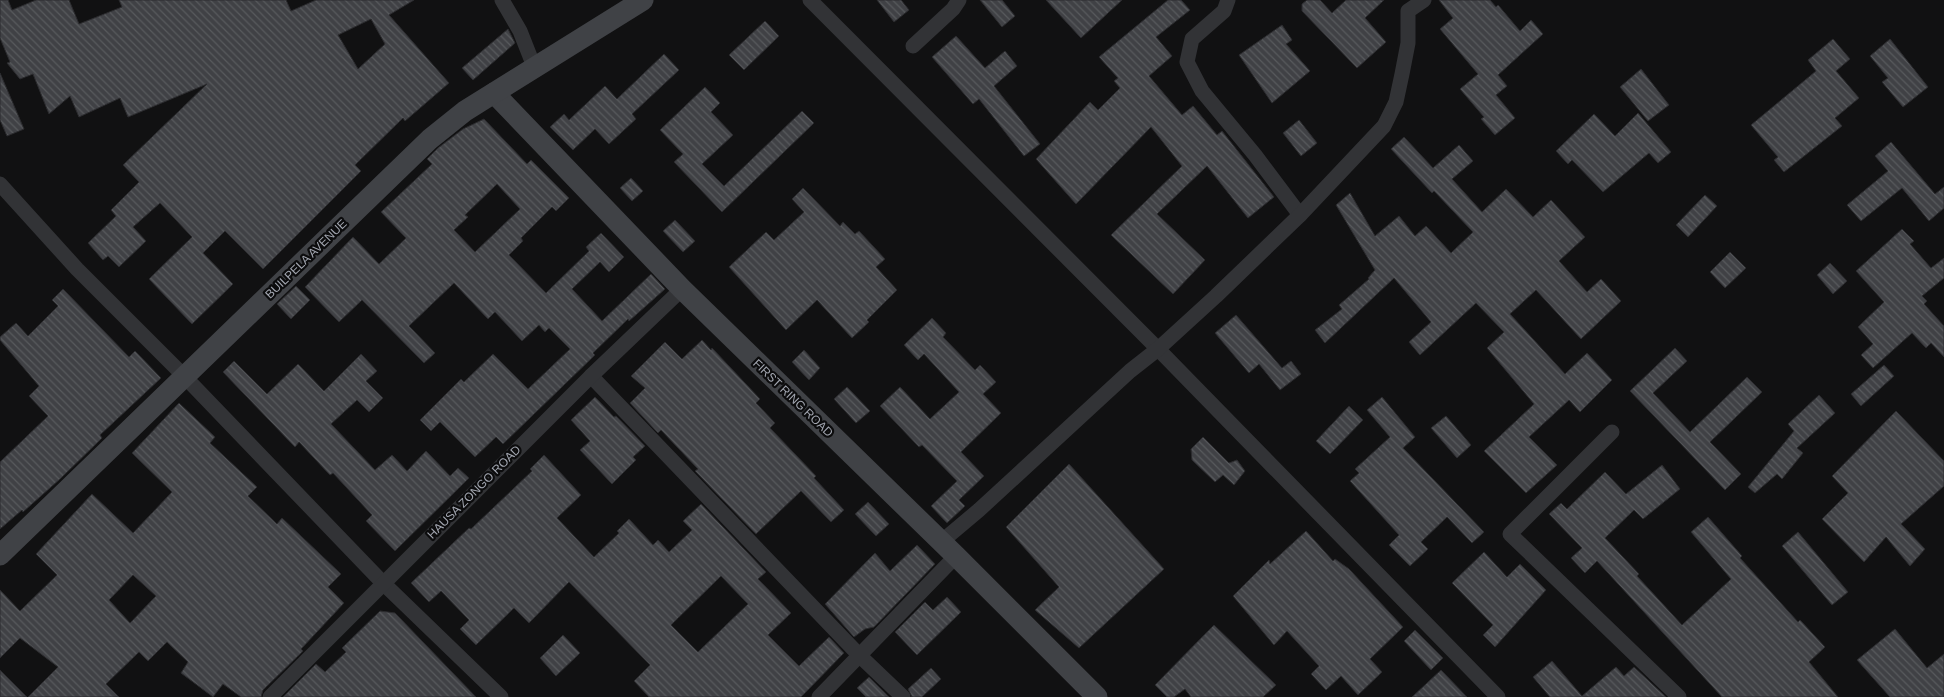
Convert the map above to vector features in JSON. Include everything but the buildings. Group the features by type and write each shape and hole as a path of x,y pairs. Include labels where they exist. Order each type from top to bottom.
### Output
{"street":[{"path":"502,0 520,31 535,69"},
{"name":"BUILPELA AVENUE","path":"0,555 430,140 465,111 643,0"},
{"path":"810,0 1158,349 1498,697"},
{"path":"913,46 953,9 959,0"},
{"path":"1228,0 1224,11 1192,39 1187,62 1202,91 1255,155 1300,215"},
{"path":"819,697 860,656 979,510 1130,371 1158,349 1300,215 1384,126 1396,102 1408,43 1408,11 1424,0"},
{"name":"FIRST RING ROAD","path":"494,93 682,289 1097,697"},
{"path":"2,188 77,269 184,376 383,583 501,697"},
{"name":"HAUSA ZONGO ROAD","path":"270,697 591,376 682,289"},
{"path":"591,376 860,656 903,697"},
{"path":"1612,432 1510,534 1680,697"}]}
